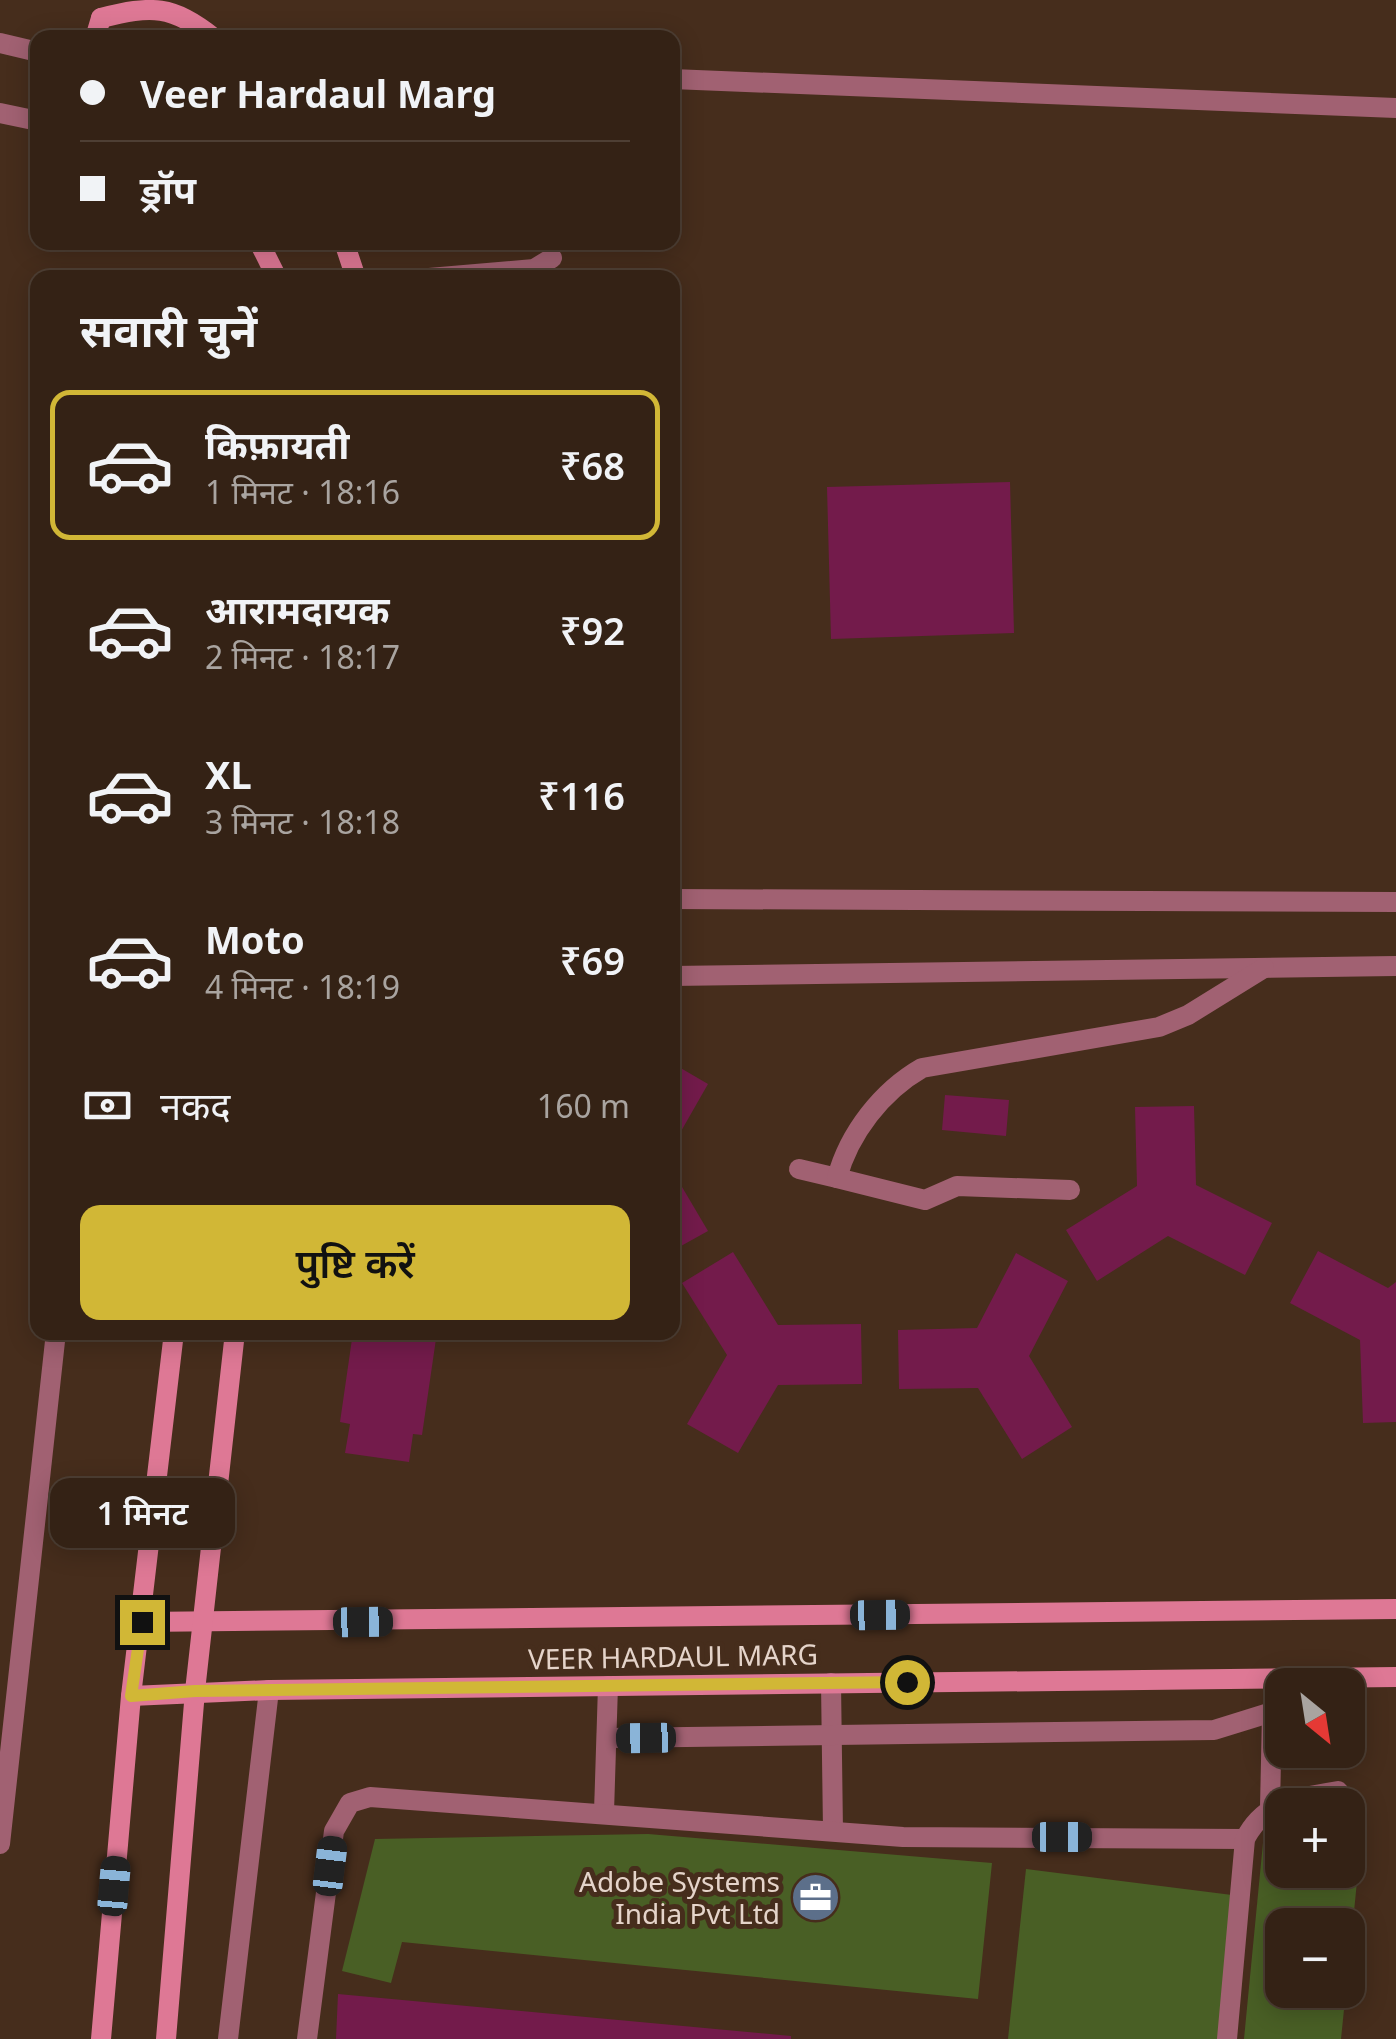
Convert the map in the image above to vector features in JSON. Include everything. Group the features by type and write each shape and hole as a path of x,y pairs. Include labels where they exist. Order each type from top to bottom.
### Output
{"street":[{"path":"86,0 98,28 136,9 183,14 204,30"},
{"path":"0,43 30,50"},
{"path":"680,78 1396,108"},
{"path":"0,112 30,118"},
{"path":"522,270 534,269 552,258"},
{"path":"680,899 1396,902"},
{"path":"680,976 1396,966"},
{"path":"837,1178 845,1149 873,1112 898,1082 922,1068 1159,1027 1188,1015 1264,968"},
{"path":"799,1169 926,1200 958,1186 1070,1190"},
{"path":"0,1844 55,1340"},
{"path":"101,2039 131,1696 173,1340"},
{"path":"166,2039 195,1691 233,1340"},
{"name":"VEER HARDAUL MARG","path":"142,1622 1396,1608"},
{"name":"VEER HARDAUL MARG","path":"1365,1681 1396,1678"},
{"name":"VEER HARDAUL MARG","path":"131,1696 195,1691 831,1683 1265,1682"},
{"path":"831,1683 833,1831"},
{"path":"604,1812 610,1738 608,1686"},
{"path":"228,2039 269,1690"},
{"path":"610,1738 1214,1730 1265,1715"},
{"path":"307,2039 334,1831 350,1803 370,1797 942,1838 1245,1839"},
{"path":"1227,2039 1245,1839 1255,1820 1265,1812"}],"green space":[{"path":"1265,1822 1265,1888 1356,1888 1354,1908 1265,1908 1265,2008 1344,2008 1341,2039 1244,2039"},
{"path":"648,1834 992,1863 978,1999 402,1942 391,1983 342,1971 375,1839"},
{"path":"1026,1869 1240,1896 1219,2039 1008,2039"}],"building":[{"path":"1010,482 1014,633 831,639 827,487"},
{"path":"680,1068 708,1084 680,1133"},
{"path":"945,1095 1009,1100 1006,1136 942,1130"},
{"path":"1194,1106 1196,1185 1272,1223 1245,1275 1168,1236 1097,1281 1066,1230 1137,1186 1135,1107"},
{"path":"680,1184 708,1231 680,1247"},
{"path":"1318,1251 1388,1288 1396,1282 1396,1422 1363,1423 1360,1340 1290,1303"},
{"path":"733,1252 778,1325 861,1324 862,1384 778,1385 738,1453 687,1424 727,1355 682,1283"},
{"path":"1016,1253 1068,1281 1029,1356 1072,1427 1022,1459 978,1388 899,1389 898,1330 977,1328"},
{"path":"352,1340 436,1340 422,1435 413,1434 409,1462 345,1453 350,1424 340,1422"},
{"path":"338,1994 791,2036 791,2039 336,2039"}],"place":[{"name":"Adobe Systems India Pvt Ltd","path":"815,1898"}],"route":[{"path":"142,1622 131,1696 195,1691 907,1682"}]}
